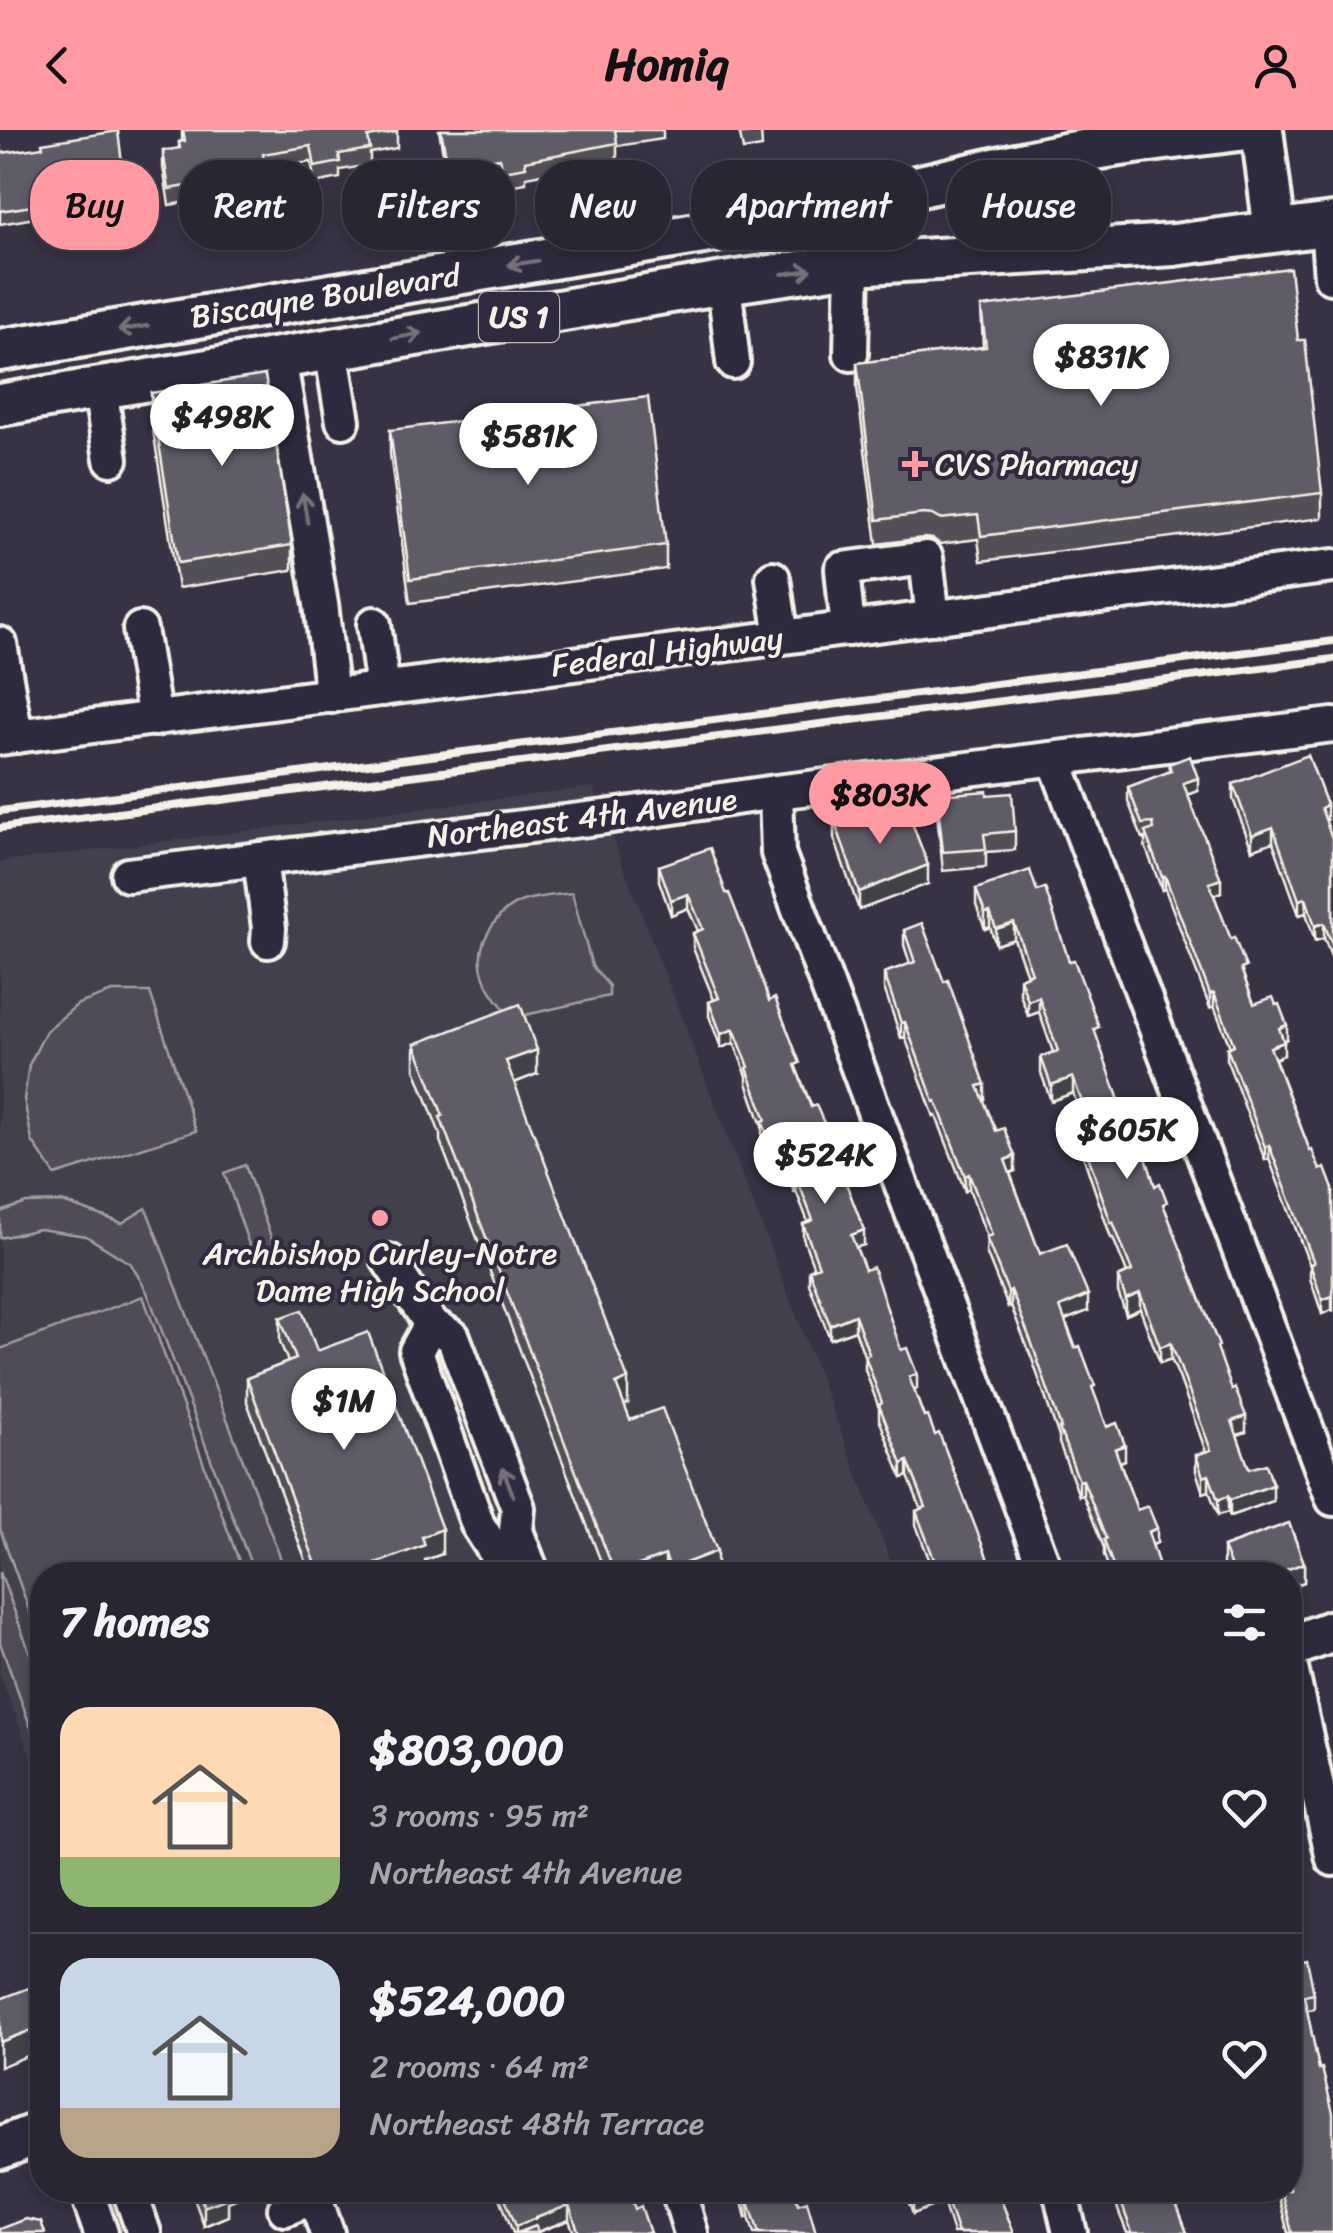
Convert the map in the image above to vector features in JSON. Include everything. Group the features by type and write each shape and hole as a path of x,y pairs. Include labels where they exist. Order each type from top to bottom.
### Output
{"main road":[{"name":"Biscayne Boulevard","path":"927,186 1069,153 1240,130"},
{"path":"1262,130 1275,231"},
{"name":"Biscayne Boulevard","path":"0,405 853,264 1174,245 1330,224"},
{"name":"Biscayne Boulevard","path":"0,350 691,234"},
{"path":"724,283 731,264 746,250"},
{"path":"1302,1643 1333,1631"},
{"path":"0,2148 30,2137"}],"street":[{"path":"1330,224 1332,277"},
{"path":"851,354 853,264"},
{"path":"724,283 733,362"},
{"path":"331,349 342,421"},
{"path":"279,358 321,604 332,696"},
{"path":"100,388 111,459"},
{"path":"848,629 842,569 876,564 926,558 933,618"},
{"name":"Federal Highway","path":"8,737 1333,566"},
{"path":"773,578 782,637"},
{"path":"374,624 383,689"},
{"path":"140,628 155,719"},
{"path":"0,644 8,737"},
{"name":"Northeast 4th Avenue","path":"128,875 1333,725"},
{"path":"1055,760 1333,1499"},
{"path":"776,792 778,854 1042,1562"},
{"path":"260,859 268,941"},
{"path":"388,1261 431,1324 453,1337 518,1508 516,1531 528,1562"},
{"path":"431,1324 416,1351 478,1525 501,1562"},
{"path":"1304,1790 1333,1859"},
{"path":"90,2202 102,2233"},
{"path":"132,2202 144,2233"},
{"path":"307,2202 328,2233"},
{"path":"682,2202 691,2233"},
{"path":"1063,2202 1070,2233"}],"shaded area":[{"name":"Archbishop Curley-Notre Dame High School","path":"593,787 891,1562 30,1562 30,1754 0,1675 0,862"},
{"path":"572,893 592,966 609,986 609,996 512,1018 482,973 486,936 501,915 517,903"},
{"path":"112,992 150,992 196,1131 55,1175 32,1141 24,1099 29,1065 46,1031 78,1004"},
{"path":"245,1165 276,1251 254,1259 224,1173"},
{"path":"63,1202 122,1223 146,1208 282,1562 250,1562 147,1292 131,1264 86,1236 39,1229 0,1238 0,1212 26,1203"},
{"path":"143,1296 239,1562 30,1562 30,1613 0,1529 0,1349"},
{"path":"0,1572 30,1653 30,1725 0,1643"}],"building":[{"path":"183,130 397,130 368,137 370,149 339,154 340,162 322,166 322,160 314,160 311,146 263,154 264,160 179,160 179,187 169,189 163,151 180,148 179,142 185,141"},
{"path":"441,130 615,130 617,143 525,161 526,167 515,169 515,160 500,158 447,160"},
{"path":"118,131 122,160 30,160 30,206 0,211 0,145 2,153 43,147 42,143"},
{"path":"1290,268 1298,340 1305,340 1322,493 981,536 978,515 940,519 923,514 877,520 857,363 986,347 981,307"},
{"path":"265,375 292,545 178,563 151,393"},
{"path":"648,397 666,545 410,579 390,430"},
{"path":"1308,755 1327,805 1321,808 1333,841 1333,947 1324,923 1315,926 1306,898 1299,900 1273,827 1252,835 1233,784"},
{"path":"1190,756 1198,778 1183,783 1221,879 1209,883 1246,967 1241,969 1254,1004 1273,997 1279,1004 1287,1025 1279,1028 1284,1042 1270,1047 1310,1151 1320,1170 1325,1168 1333,1189 1333,1298 1322,1300 1310,1264 1314,1263 1227,1048 1234,1045 1145,832 1154,829 1153,823 1142,824 1128,787 1171,771 1169,764"},
{"path":"987,791 987,795 1012,793 1015,831 984,834 986,849 943,852 937,795"},
{"path":"906,807 928,865 859,892 834,819 855,811 858,820 877,813 878,817"},
{"path":"710,848 769,1001 775,998 800,1063 795,1065 811,1107 816,1105 824,1123 818,1125 864,1230 851,1235 865,1270 873,1267 901,1350 907,1348 917,1374 909,1377 924,1417 928,1416 935,1435 939,1433 989,1562 935,1562 916,1511 926,1507 908,1461 902,1464 879,1405 882,1403 865,1356 869,1354 855,1315 830,1325 809,1270 819,1266 803,1224 813,1220 785,1155 777,1158 734,1029 721,1034 709,1002 719,998 693,933 703,929 688,894 671,900 659,866"},
{"path":"1030,870 1037,891 1045,888 1069,961 1074,960 1099,1027 1094,1029 1122,1109 1130,1106 1155,1186 1160,1183 1167,1202 1163,1204 1219,1346 1232,1390 1235,1388 1246,1416 1232,1421 1249,1469 1266,1464 1273,1485 1230,1500 1228,1496 1218,1500 1209,1475 1203,1477 1196,1455 1211,1450 1171,1343 1160,1347 1140,1293 1126,1299 1118,1277 1132,1271 1077,1123 1088,1119 1073,1077 1051,1085 1041,1057 1058,1051 1039,997 1028,1001 1020,978 1032,973 1014,923 996,929 976,889"},
{"path":"922,923 944,982 948,980 985,1084 978,1086 996,1131 1004,1128 1015,1156 1005,1160 1040,1254 1067,1244 1088,1295 1060,1307 1075,1348 1080,1346 1107,1427 1117,1423 1125,1445 1115,1449 1137,1510 1148,1506 1157,1528 1148,1532 1158,1562 1112,1562 1083,1480 1079,1481 1032,1344 986,1237 992,1235 969,1174 965,1176 884,973 915,962 904,930"},
{"path":"520,1004 537,1050 506,1061 628,1379 616,1384 630,1420 662,1408 717,1551 688,1562 668,1562 665,1555 647,1562 610,1562 415,1044"},
{"path":"302,1310 317,1351 368,1332 442,1529 422,1537 425,1545 380,1562 315,1562 247,1378 296,1359 280,1318"},
{"path":"1289,1523 1304,1563 1229,1562 1223,1547"},
{"path":"1307,1959 1314,1994 1304,1996 1319,2069 1322,2068 1333,2113 1333,2233 1292,2233 1284,2202 1302,2202 1302,1960"},
{"path":"30,1988 30,2031 0,2042 0,1999"},
{"path":"507,2202 632,2202 635,2209 641,2206 650,2233 579,2233 569,2205 516,2226"},
{"path":"749,2202 807,2202 816,2233 759,2233"},
{"path":"947,2202 1002,2202 1014,2233 958,2233"},
{"path":"1121,2202 1175,2202 1187,2233 1132,2233"},
{"path":"26,2219 41,2222 45,2233 0,2233 0,2229"},
{"path":"536,2226 538,2233 517,2233"}],"railway":[{"path":"0,811 1333,641"},
{"path":"0,828 1333,659"}],"place":[{"name":"CVS Pharmacy","path":"915,464"},
{"name":"Archbishop Curley-Notre Dame High School","path":"380,1218"}]}
